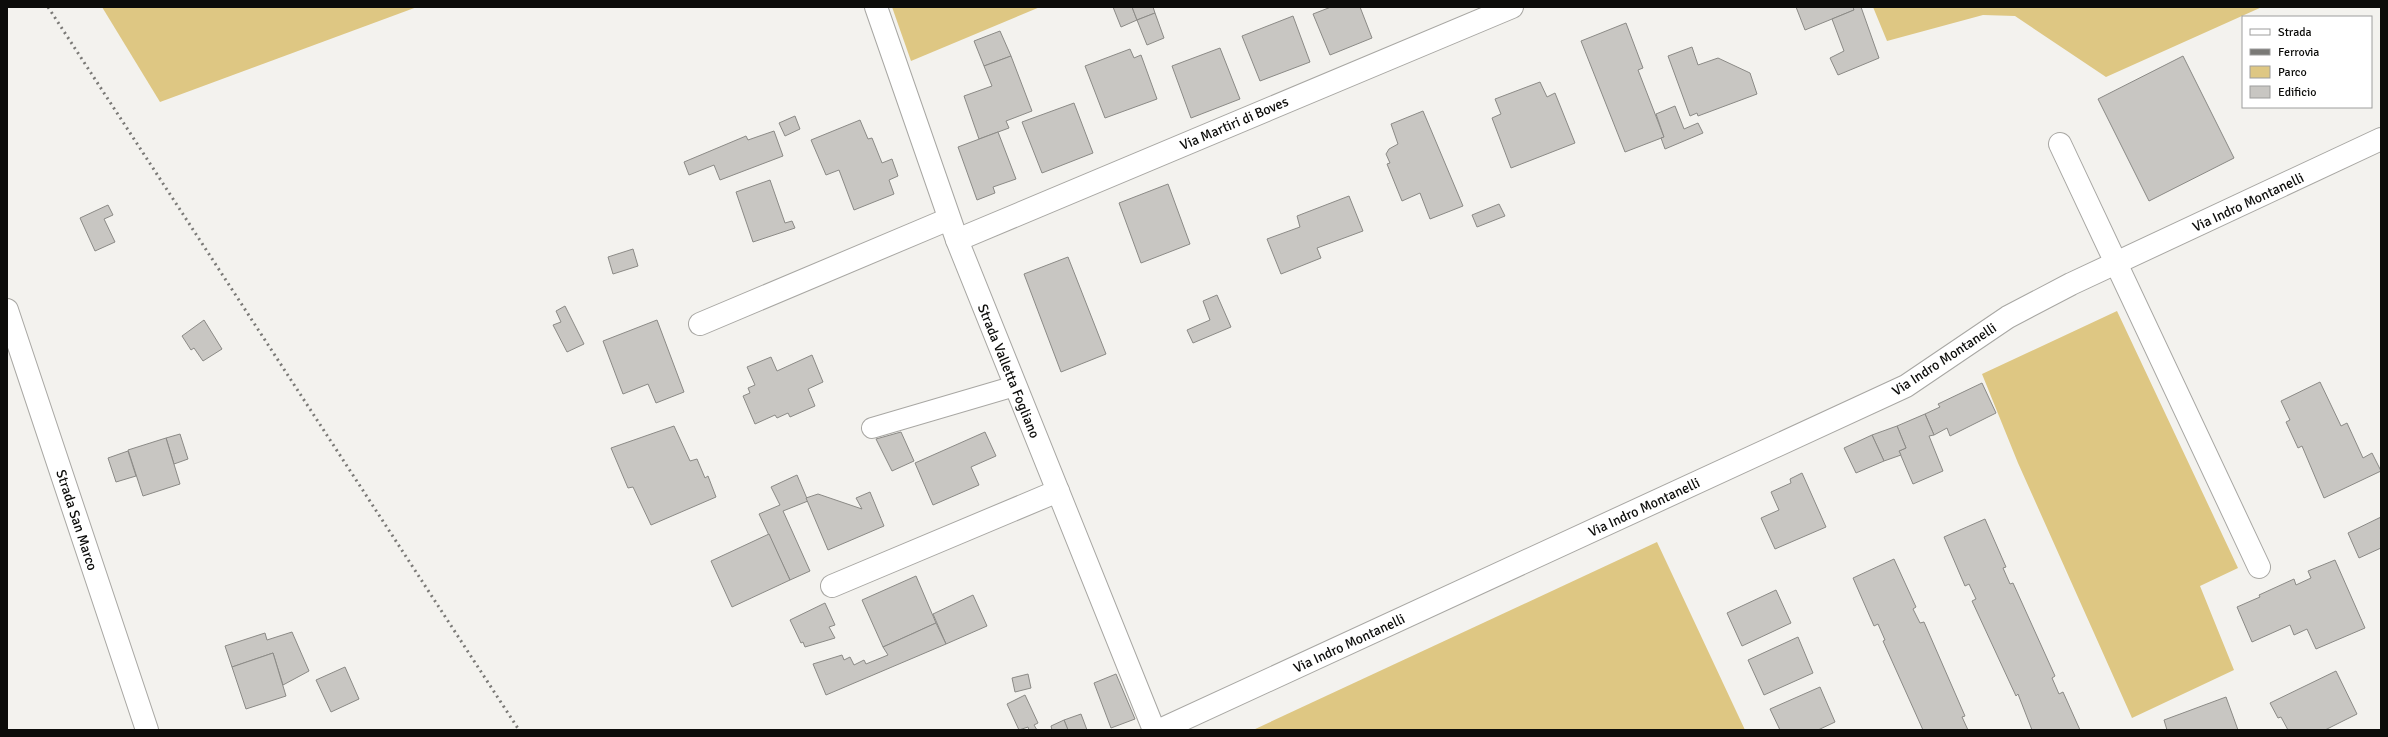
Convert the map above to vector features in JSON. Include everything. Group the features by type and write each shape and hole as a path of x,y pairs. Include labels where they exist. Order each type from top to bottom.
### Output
{"street":[{"name":"Strada Valletta Fogliano","path":"876,7 957,240 1154,730"},
{"name":"Via Martiri di Boves","path":"957,240 1512,7"},
{"name":"Via Indro Montanelli","path":"1160,730 1906,386 2008,317 2071,284 2381,139"},
{"path":"2060,144 2258,567"},
{"path":"700,324 949,219"},
{"name":"Strada San Marco","path":"7,310 146,730"},
{"path":"832,586 1058,491"}],"lane":[{"path":"872,428 1015,386"}],"green space":[{"path":"102,7 417,7 160,102"},
{"path":"892,7 1040,7 911,61"},
{"path":"1873,7 2262,7 2106,77 2015,16 1983,15 1887,41"},
{"path":"2117,311 2238,568 2200,586 2234,670 2132,718 2018,463 1982,374"},
{"path":"1657,542 1745,730 1253,730"}],"building":[{"path":"1113,7 1132,7 1137,20 1121,27"},
{"path":"1132,7 1153,7 1155,13 1137,20"},
{"path":"1331,7 1360,7 1372,38 1330,55 1313,14"},
{"path":"1796,7 1853,7 1854,10 1805,30"},
{"path":"1853,7 1861,7 1879,58 1838,75 1830,58 1844,51 1832,19 1854,10"},
{"path":"1155,13 1164,38 1147,45 1137,20"},
{"path":"1293,16 1310,62 1260,81 1242,36"},
{"path":"1626,23 1643,68 1638,70 1664,137 1625,152 1581,41"},
{"path":"1000,31 1011,56 984,66 974,41"},
{"path":"1692,47 1698,65 1718,58 1750,73 1757,94 1698,116 1697,113 1690,116 1668,56"},
{"path":"1220,48 1240,99 1191,118 1172,66"},
{"path":"1130,49 1134,58 1141,55 1157,99 1105,118 1085,66"},
{"path":"1011,56 1032,111 1006,121 1009,128 979,139 964,96 992,86 984,66"},
{"path":"2183,56 2234,158 2149,201 2098,99"},
{"path":"1540,82 1547,97 1555,93 1575,143 1511,168 1492,118 1501,114 1495,99"},
{"path":"1074,103 1093,153 1042,173 1022,122"},
{"path":"1675,106 1684,129 1698,123 1703,133 1665,149 1661,138 1664,137 1656,114"},
{"path":"1423,111 1463,206 1430,219 1420,193 1402,201 1387,164 1390,163 1386,154 1389,149 1398,144 1391,124"},
{"path":"795,116 800,129 785,136 779,123"},
{"path":"860,120 868,139 872,138 882,163 892,159 898,176 889,180 894,194 854,210 839,170 826,175 811,140"},
{"path":"774,131 783,156 720,180 714,165 689,175 684,162 746,136 748,140"},
{"path":"998,132 1016,179 993,187 995,193 977,200 958,147"},
{"path":"770,180 785,223 792,221 795,228 753,242 736,192"},
{"path":"1168,184 1190,244 1141,263 1119,203"},
{"path":"1349,196 1363,231 1317,248 1321,258 1281,274 1267,239 1300,227 1297,216"},
{"path":"1499,204 1505,216 1477,227 1472,215"},
{"path":"108,205 113,215 104,219 115,242 95,251 80,218"},
{"path":"633,249 638,266 613,274 608,257"},
{"path":"1068,257 1106,354 1061,372 1024,274"},
{"path":"1217,295 1231,327 1193,343 1187,330 1210,320 1203,301"},
{"path":"565,306 584,344 567,352 553,325 561,322 556,311"},
{"path":"204,320 222,349 203,361 194,348 191,350 182,336"},
{"path":"657,320 684,392 656,403 648,384 623,394 603,341"},
{"path":"812,355 823,382 808,389 815,406 790,417 788,413 777,418 775,415 755,424 743,396 750,393 748,388 755,385 747,367 771,357 777,371"},
{"path":"2320,382 2341,426 2347,423 2363,458 2372,453 2381,471 2324,498 2302,446 2298,448 2286,422 2290,420 2281,401"},
{"path":"1982,383 1996,413 1950,436 1947,428 1934,435 1925,414 1940,407 1938,404"},
{"path":"1925,414 1934,435 1929,436 1943,471 1913,484 1899,451 1906,448 1897,426"},
{"path":"674,426 690,461 697,459 705,478 708,476 716,497 651,525 633,487 628,488 611,448"},
{"path":"1897,426 1906,448 1899,451 1901,455 1884,461 1872,435"},
{"path":"901,432 914,461 892,471 876,439"},
{"path":"985,432 996,456 971,467 979,485 933,505 915,463"},
{"path":"180,434 188,459 174,464 166,438"},
{"path":"1872,435 1884,461 1856,473 1844,448"},
{"path":"166,438 180,484 143,496 128,450"},
{"path":"128,451 136,476 116,482 108,458"},
{"path":"1802,473 1826,527 1775,549 1761,518 1779,510 1771,492 1791,483 1790,479"},
{"path":"797,475 808,501 783,511 810,571 790,580 759,514 780,505 771,487"},
{"path":"870,492 884,526 828,550 806,498 818,494 862,509 856,498"},
{"path":"2381,517 2381,548 2359,558 2348,533"},
{"path":"1985,519 2006,567 2003,568 2010,584 2013,583 2055,676 2052,678 2059,694 2063,692 2080,730 2032,730 2018,694 2016,696 1972,601 1976,599 1969,584 1965,586 1944,537"},
{"path":"769,534 790,580 732,607 711,561"},
{"path":"1894,559 1916,607 1913,609 1920,623 1924,622 1965,716 1962,717 1968,730 1923,730 1883,641 1885,640 1878,624 1874,626 1853,578"},
{"path":"2335,560 2365,628 2316,649 2307,629 2294,635 2290,625 2252,642 2237,607 2294,579 2296,585 2311,578 2308,571"},
{"path":"916,576 936,623 883,647 862,600"},
{"path":"1776,590 1791,623 1742,646 1727,613"},
{"path":"973,595 987,626 946,644 933,614"},
{"path":"825,603 835,625 829,627 835,638 805,647 803,642 801,643 790,620"},
{"path":"936,623 946,644 826,695 813,664 842,655 844,660 850,657 854,665 864,660 866,664 888,655 883,647"},
{"path":"292,632 309,671 283,685 273,653 232,667 225,646 265,633 267,640"},
{"path":"1798,637 1813,673 1764,695 1748,660"},
{"path":"273,653 286,696 246,709 232,667"},
{"path":"345,667 359,699 331,712 316,680"},
{"path":"2336,671 2357,714 2325,730 2288,730 2281,717 2278,718 2270,703"},
{"path":"1028,674 1031,688 1015,692 1012,678"},
{"path":"1116,674 1135,719 1111,728 1094,683"},
{"path":"1820,687 1835,722 1818,730 1780,730 1770,709"},
{"path":"1025,695 1038,723 1034,725 1037,730 1029,730 1028,727 1019,730 1007,704"},
{"path":"2226,697 2238,730 2167,730 2164,720"},
{"path":"1081,714 1087,730 1068,730 1064,720"},
{"path":"1064,720 1068,730 1052,730 1051,726"}],"railway":[{"path":"48,7 519,730"}]}
